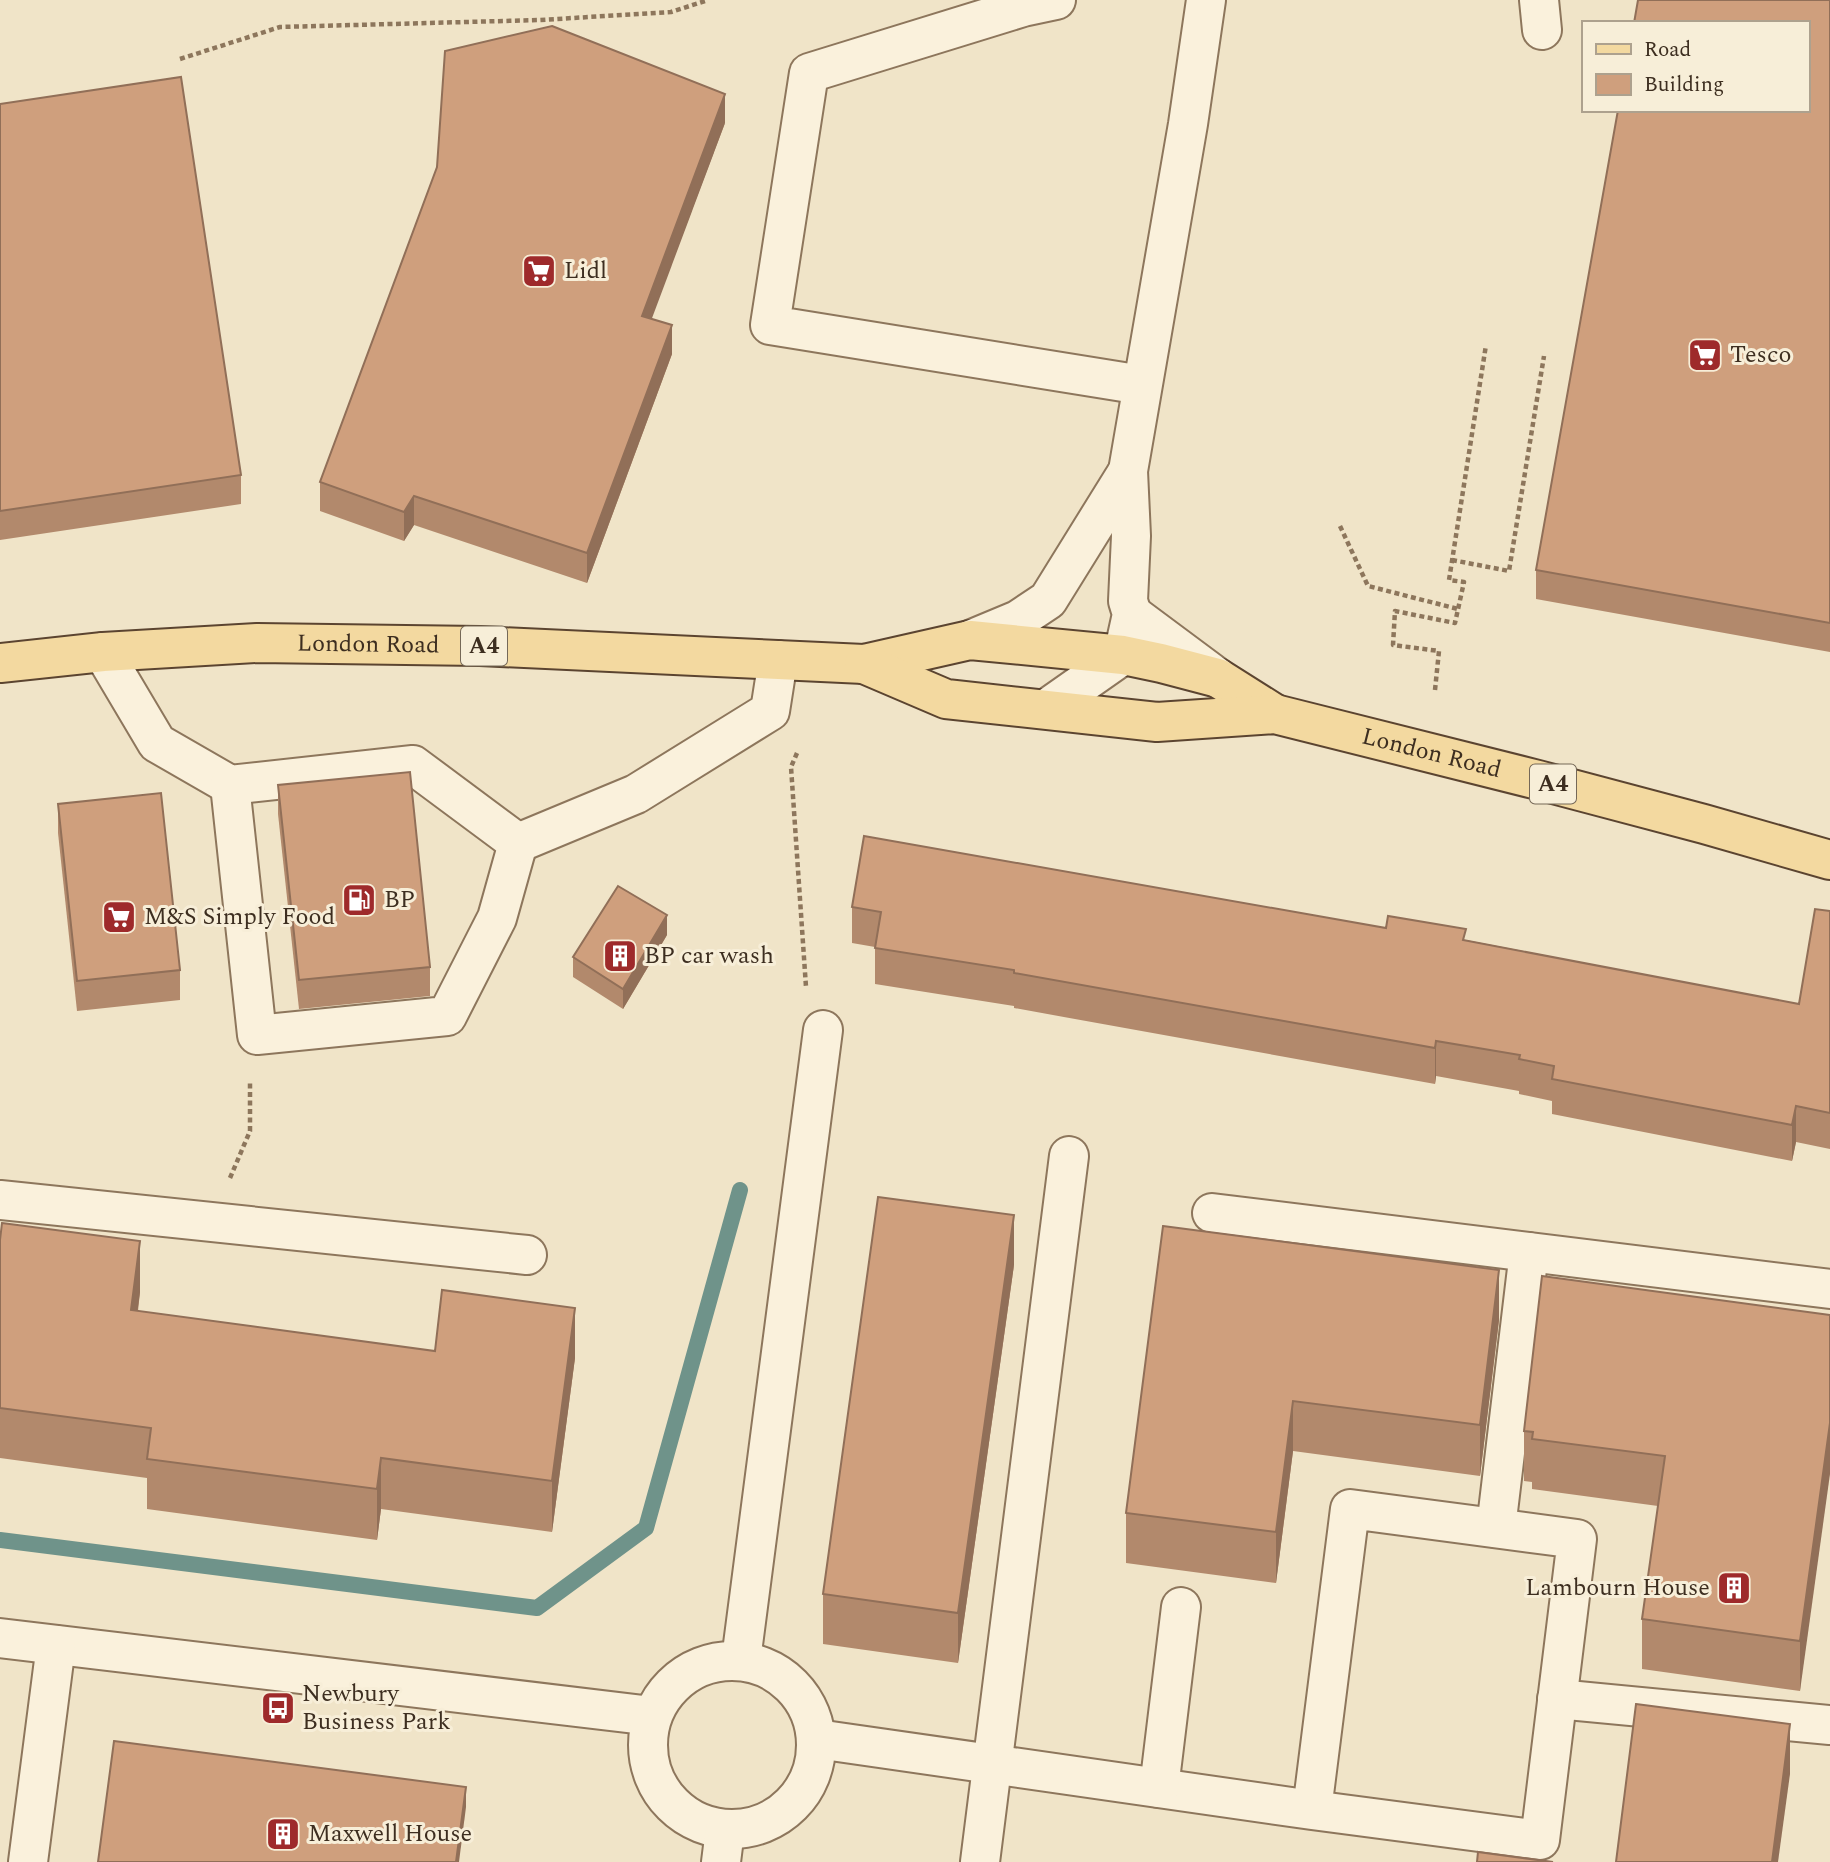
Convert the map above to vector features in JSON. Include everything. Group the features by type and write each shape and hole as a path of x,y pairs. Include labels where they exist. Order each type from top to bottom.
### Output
{"main road":[{"name":"London Road","path":"0,663 103,652 257,643 480,646 864,664 970,640 1123,655 1161,663 1219,678 1275,714"},
{"name":"London Road","path":"864,664 946,699 1157,722 1275,714 1704,824 1830,860"}],"lane":[{"path":"1056,0 1023,7 809,73 770,325 1142,385"},
{"path":"1046,709 1123,655 1132,614 1128,601 1131,536 1128,471 1188,124 1206,0"},
{"path":"970,640 1018,620 1048,600 1128,471"},
{"path":"1132,614 1219,678"},
{"path":"103,652 158,743 230,785 413,765 519,843"},
{"path":"519,843 636,794 770,710 778,660"},
{"path":"230,785 257,1035 447,1016 497,918 519,843"},
{"path":"741,1660 823,1030"},
{"path":"980,1862 1069,1156"},
{"path":"0,1200 527,1255"},
{"path":"1212,1213 1830,1289"},
{"path":"1496,1528 1529,1252"},
{"path":"817,1739 1312,1810 1540,1840 1577,1539 1350,1509 1312,1810"},
{"path":"1159,1788 1181,1607"},
{"path":"0,1637 652,1716"},
{"path":"28,1862 56,1645"},
{"path":"741,1660 763,1667 784,1678 800,1695 812,1716 817,1739 814,1768 802,1794 780,1815 723,1846 699,1824 678,1811 660,1791 650,1768 647,1742 652,1716 665,1692 687,1674 712,1663 741,1660"},
{"path":"1557,1699 1830,1725"}],"path":[{"path":"180,59 280,27 540,20 658,13 671,12 708,0"},
{"path":"1435,690 1440,651 1393,645 1395,611 1455,623 1464,582 1449,580 1451,560 1486,345"},
{"path":"1451,560 1509,571 1544,356"},
{"path":"1340,526 1368,586 1458,609"},
{"path":"799,748 791,767 806,989 823,1030"},
{"path":"211,1222 250,1131 250,1072"}],"building":[{"name":"Tesco","path":"1638,0 1830,0 1830,623 1536,570 1618,112 1809,112 1809,21 1634,21"},
{"name":"Lidl","path":"552,26 725,94 642,316 672,325 587,553 414,496 404,512 320,482 437,167 445,51"},
{"path":"181,77 241,475 0,511 0,104"},
{"path":"410,772 430,967 299,980 278,785"},
{"name":"M&S Simply Food","path":"161,793 180,970 77,981 58,804"},
{"path":"864,836 1386,928 1388,916 1466,929 1463,940 1799,1004 1815,909 1830,911 1830,1113 1796,1106 1792,1125 1552,1079 1554,1066 1519,1059 1520,1055 1436,1041 1435,1048 1014,973 1014,970 875,948 881,912 852,907"},
{"name":"BP car wash","path":"618,886 667,915 623,989 573,957"},
{"path":"878,1197 1014,1215 958,1613 823,1594"},
{"path":"2,1223 140,1241 131,1310 435,1351 442,1290 575,1308 552,1481 381,1458 377,1489 147,1459 151,1428 0,1408"},
{"path":"1163,1226 1499,1270 1480,1425 1293,1401 1276,1532 1126,1513"},
{"name":"Lambourn House","path":"1542,1276 1830,1315 1830,1423 1800,1641 1642,1619 1665,1456 1532,1439 1533,1432 1524,1431"},
{"path":"1636,1704 1790,1724 1772,1862 1616,1862"},
{"name":"Maxwell House","path":"114,1741 466,1787 456,1862 98,1862"},
{"path":"1478,1852 1553,1862 1477,1862"}],"waterway":[{"path":"0,1540 537,1608 646,1528 740,1190"}],"place":[{"name":"Lidl","path":"539,271"},
{"name":"Tesco","path":"1705,355"},
{"name":"BP","path":"359,900"},
{"name":"M&S Simply Food","path":"119,917"},
{"name":"BP car wash","path":"620,956"},
{"name":"Lambourn House","path":"1734,1588"},
{"name":"Newbury Business Park","path":"278,1708"},
{"name":"Maxwell House","path":"283,1834"}]}
